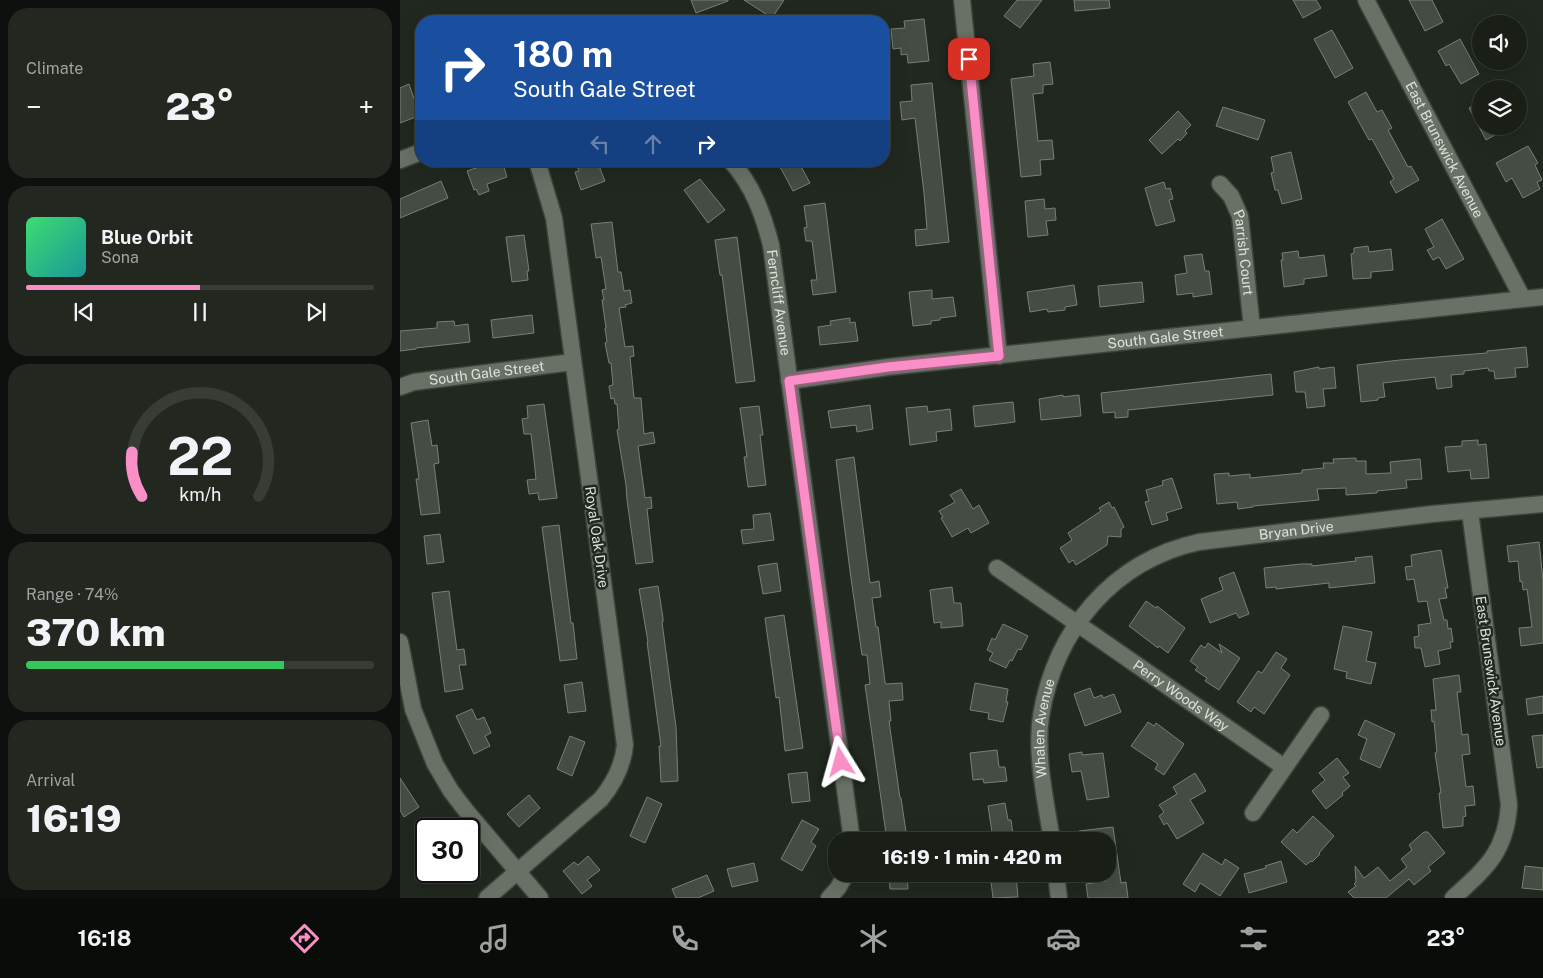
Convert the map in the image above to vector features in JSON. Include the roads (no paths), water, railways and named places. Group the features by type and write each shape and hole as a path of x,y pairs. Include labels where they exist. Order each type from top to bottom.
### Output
{"street":[{"path":"962,0 999,356"},
{"name":"East Brunswick Avenue","path":"1366,0 1523,300"},
{"path":"400,160 415,154"},
{"name":"Royal Oak Drive","path":"487,898 601,799 613,783 621,765 624,752 622,722 554,218 539,167"},
{"name":"Ferncliff Avenue","path":"735,167 748,184 764,219 770,245 851,832"},
{"name":"Parrish Court","path":"1220,184 1231,196 1240,216 1252,328"},
{"name":"South Gale Street","path":"789,381 888,367 1543,297"},
{"name":"South Gale Street","path":"400,387 414,382 573,362"},
{"name":"Bryan Drive","path":"1078,624 1093,603 1116,580 1143,562 1180,546 1212,540 1432,514 1543,504"},
{"name":"East Brunswick Avenue","path":"1453,898 1490,862 1506,830 1508,818 1508,798 1470,512"},
{"name":"Perry Woods Way","path":"997,568 1284,767"},
{"name":"Whalen Avenue","path":"1051,832 1041,764 1041,717 1050,678 1063,647 1078,624"},
{"path":"400,642 413,709 435,764 451,791 467,812 540,898"},
{"path":"1253,813 1321,715"},
{"path":"829,898 841,882"},
{"path":"1057,882 1059,898"}]}
